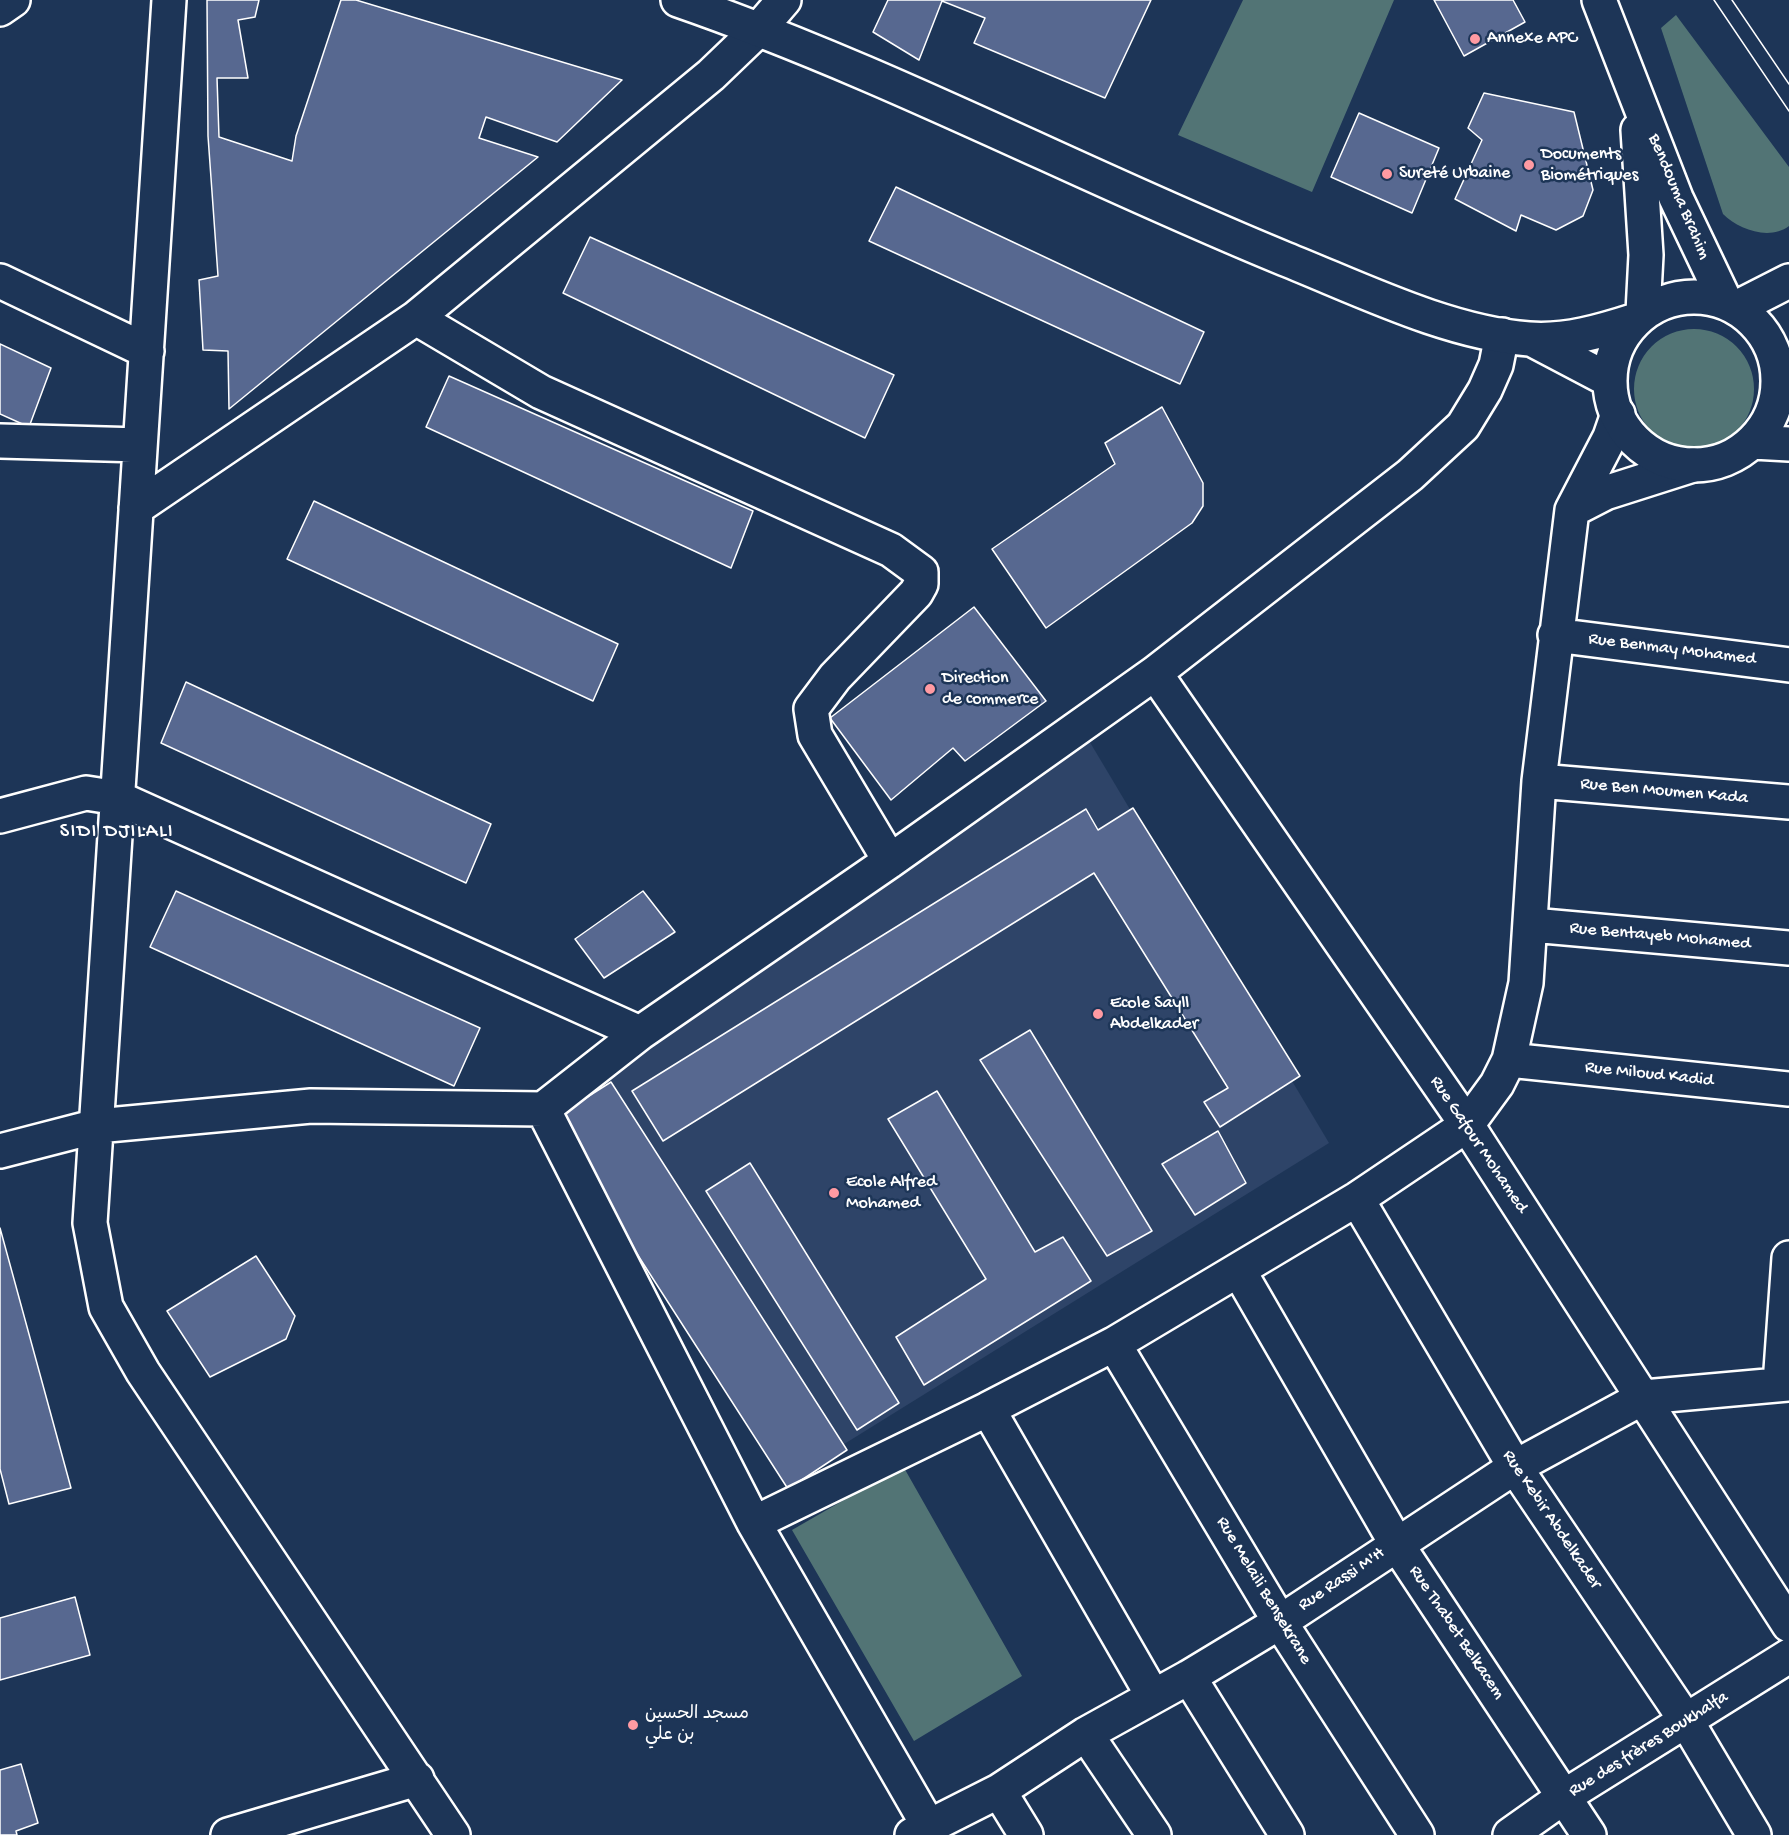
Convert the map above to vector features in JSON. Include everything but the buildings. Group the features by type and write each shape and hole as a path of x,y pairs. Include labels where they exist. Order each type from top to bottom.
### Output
{"street":[{"path":"0,9 13,0"},
{"path":"169,0 90,1223 106,1307 144,1372 453,1835"},
{"path":"678,0 760,28 1221,233 1425,315 1517,337 1567,356 1609,380"},
{"path":"136,508 416,318 711,75 760,28 784,0"},
{"name":"Bendouma Brahim","path":"1599,0 1676,198 1731,305"},
{"name":"Bendouma Brahim","path":"1635,90 1646,255 1639,316"},
{"path":"0,281 147,351"},
{"path":"1731,305 1789,281"},
{"path":"1517,337 1601,331 1678,298 1711,299 1731,305 1764,333 1781,373"},
{"path":"1639,316 1622,338 1613,358 1609,380 1618,414 1625,429 1643,448 1667,460 1693,465"},
{"path":"416,318 541,392 891,550 921,572 921,584 916,593 835,676 811,709 814,735 890,861"},
{"path":"1572,510 1605,493 1693,465 1715,463 1753,442 1772,412 1789,325"},
{"path":"0,1151 97,1126 311,1106 543,1109 640,1033 890,861 1155,673 1410,475 1463,426 1485,390 1496,366 1517,337"},
{"path":"754,1523 988,1409 1113,1344 1357,1199 1467,1125 1497,1084 1509,1060 1526,984 1532,925 1539,782 1555,635 1572,510 1610,437 1618,414"},
{"path":"0,441 140,445"},
{"path":"1753,442 1789,444"},
{"name":"Rue Benmay Mohamed","path":"1555,635 1789,665"},
{"name":"Rue Gafour Mohamed","path":"1155,673 1467,1125 1789,1625"},
{"name":"Rue Ben Moumen Kada","path":"1539,782 1789,802"},
{"path":"0,816 86,793 118,798 640,1033"},
{"name":"Rue Bentayeb Mohamed","path":"1532,925 1789,948"},
{"name":"Rue Miloud Kadid","path":"1509,1060 1789,1089"},
{"path":"543,1109 754,1523 920,1830"},
{"name":"Rue Kebir Abdelkader","path":"1357,1199 1515,1467 1687,1722 1754,1835"},
{"path":"1785,1384 1789,1258"},
{"name":"Rue Thabet Belkacem","path":"1239,1271 1396,1543 1589,1835"},
{"name":"Rue Melaili Bensekrane","path":"1113,1344 1281,1622 1417,1835"},
{"name":"Rue Rassi M'H","path":"920,1830 999,1791 1086,1734 1189,1677 1281,1622 1396,1543 1515,1467 1644,1398 1785,1384"},
{"path":"988,1409 1152,1696"},
{"name":"Rue des frères Boukhalfa","path":"1510,1835 1565,1796 1687,1722 1789,1656"},
{"path":"1189,1677 1287,1835"},
{"path":"1086,1734 1154,1835"},
{"path":"228,1835 417,1779"},
{"path":"999,1791 1026,1835"}],"shaded area":[{"path":"1082,729 1329,1143 791,1477 561,1103"}],"green space":[{"path":"1243,0 1394,0 1312,192 1178,135"},
{"path":"1676,15 1789,167 1789,226 1772,233 1763,233 1745,228 1723,214 1661,28"},
{"path":"1694,329 1717,334 1736,347 1749,366 1754,389 1749,412 1736,431 1717,444 1694,449 1671,444 1652,431 1639,412 1634,389 1639,366 1652,347 1671,334"},
{"path":"903,1466 1022,1676 914,1741 792,1530"}],"tram line":[{"path":"1714,0 1789,111"},
{"path":"1732,0 1789,84"}],"place":[{"name":"Annexe APC","path":"1475,39"},
{"name":"Documents Biométriques","path":"1529,165"},
{"name":"Sureté Urbaine","path":"1387,174"},
{"name":"Direction de commerce","path":"930,689"},
{"name":"Ecole Sayll Abdelkader","path":"1098,1014"},
{"name":"Ecole Alfred Mohamed","path":"834,1193"},
{"name":"مسجد الحسين بن علي","path":"633,1725"}],"district":[{"name":"SIDI DJILALI","path":"117,833"}]}
